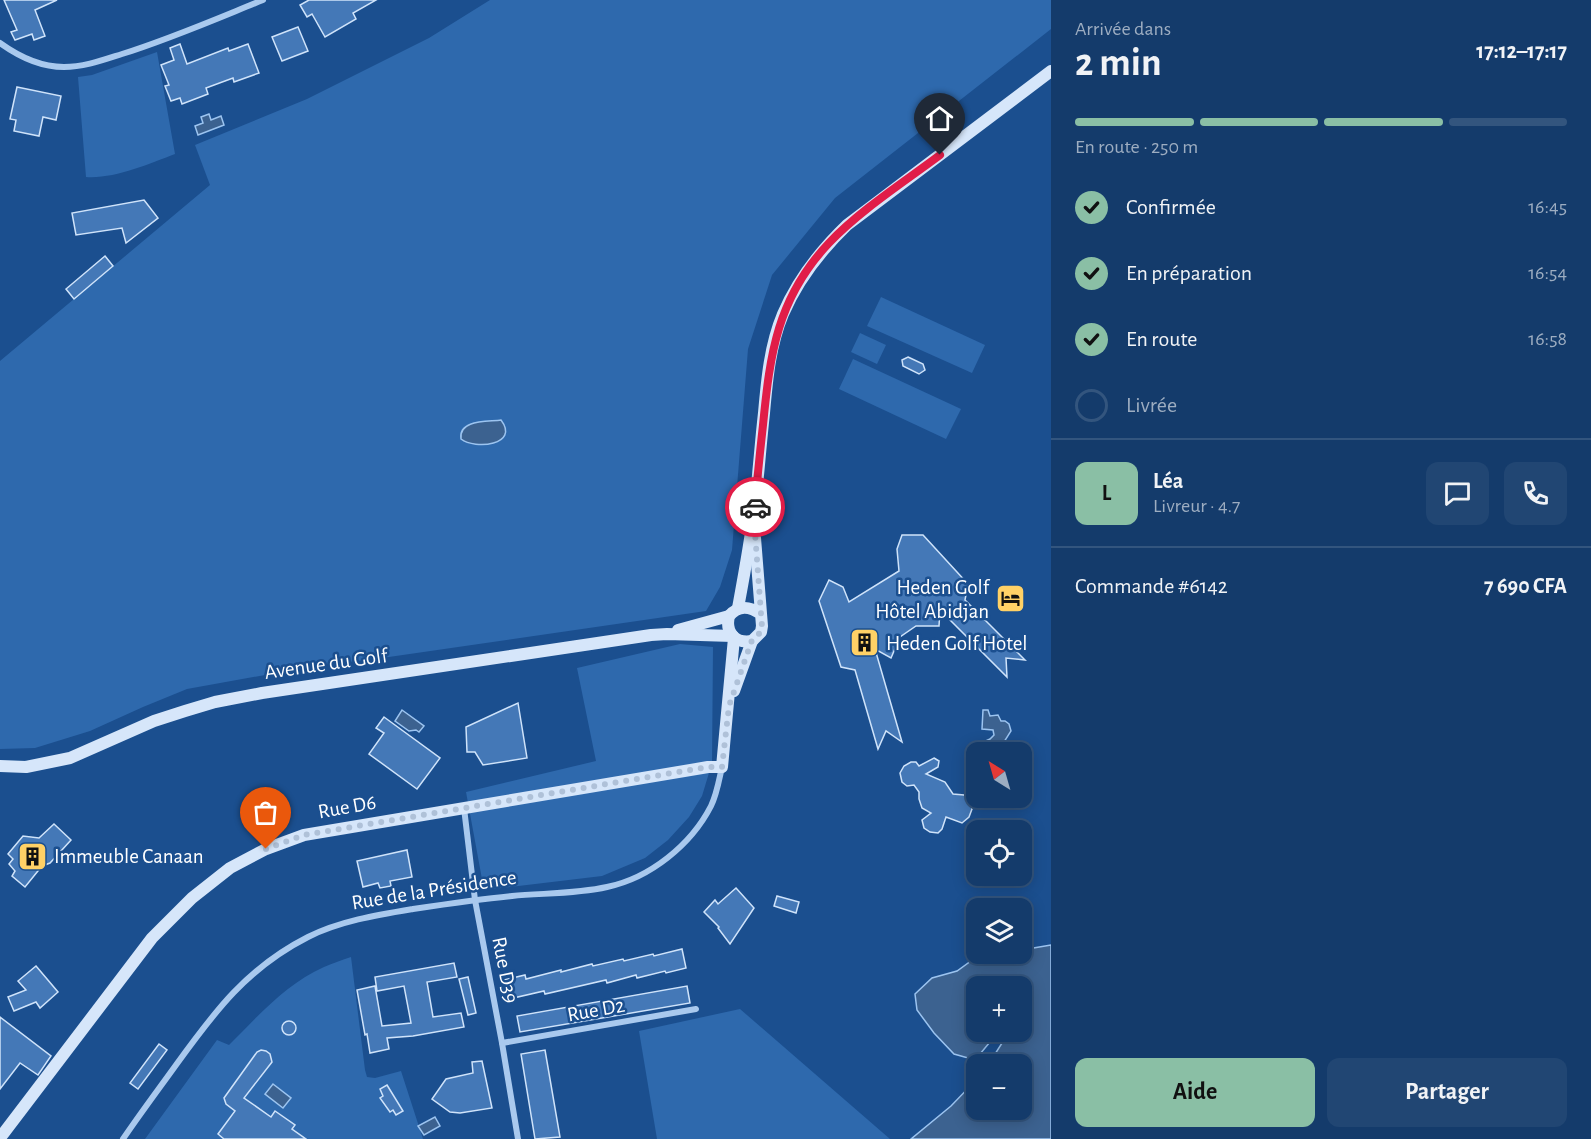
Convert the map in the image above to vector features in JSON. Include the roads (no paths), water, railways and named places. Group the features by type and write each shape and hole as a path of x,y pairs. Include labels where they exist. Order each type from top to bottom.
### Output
{"main road":[{"path":"733,637 728,628 734,612 754,519 772,352 784,314 795,290 828,244 847,225 1051,71"},
{"path":"752,640 761,632 762,627 754,519"},
{"path":"734,612 750,608 761,614"},
{"name":"Avenue du Golf","path":"667,634 734,612"},
{"name":"Avenue du Golf","path":"0,766 26,767 70,758 154,721 215,702 262,693 667,634 733,637 746,642 752,640"},
{"name":"Rue de la Présidence","path":"722,767 729,706 733,637"},
{"name":"Rue de la Présidence","path":"729,706 752,640"},
{"name":"Rue D6","path":"0,1138 152,938 192,898 230,868 266,849 304,835 708,767 722,767"}],"street":[{"path":"0,43 17,55 39,63 62,67 89,64 147,47 263,0"},
{"name":"Rue de la Présidence","path":"123,1139 220,1006 259,968 282,951 309,936 370,916 475,900 590,890 620,883 646,872 672,854 704,819 712,804 722,767"},
{"name":"Rue D39","path":"464,807 475,900 518,1139"},
{"name":"Rue D2","path":"502,1043 696,1009"}],"place":[{"name":"Heden Golf Hôtel Abidjan","path":"1010,599"},
{"name":"Heden Golf Hotel","path":"865,643"},
{"name":"Immeuble Canaan","path":"33,856"}]}
